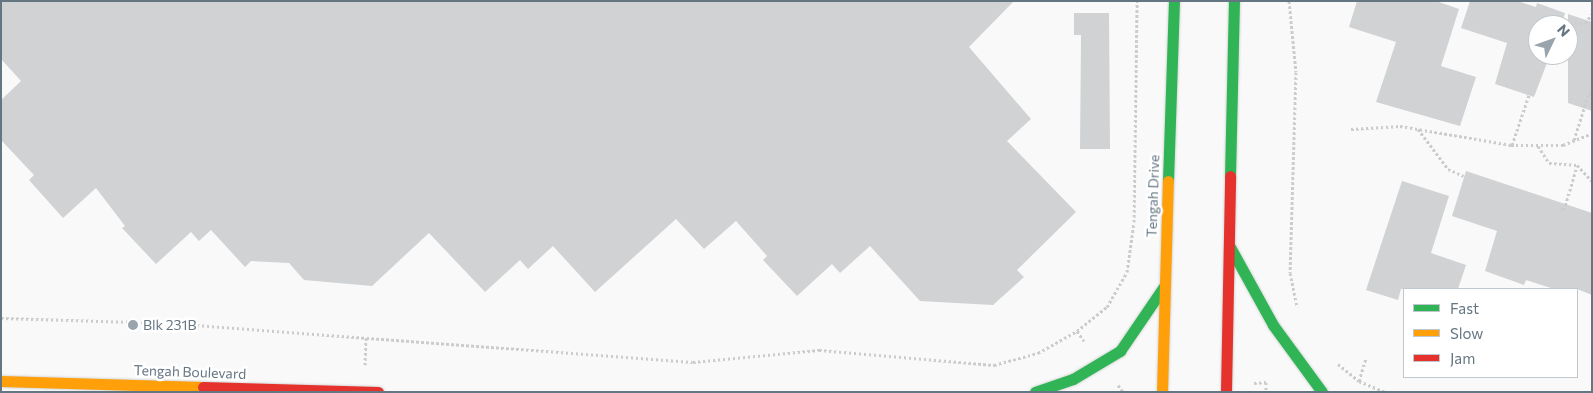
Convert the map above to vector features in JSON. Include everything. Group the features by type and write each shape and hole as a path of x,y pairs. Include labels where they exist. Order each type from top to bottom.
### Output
{"street":[{"name":"Tengah Drive","path":"1162,392 1174,1"},
{"path":"1226,392 1234,1"},
{"path":"1229,246 1273,325 1322,392"},
{"path":"1035,392 1073,379 1120,351 1165,285"},
{"name":"Tengah Boulevard","path":"1,382 378,392"}],"path":[{"path":"1,318 167,324 693,362 819,350 994,365 1038,353 1077,331 1107,307 1127,272 1134,222 1136,1"},
{"path":"1289,1 1296,72 1290,273 1300,315"},
{"path":"1578,23 1585,23 1592,14"},
{"path":"1574,140 1589,93 1592,94"},
{"path":"1512,145 1529,95"},
{"path":"1351,130 1400,126 1512,145 1563,146 1592,134"},
{"path":"1418,129 1448,169 1464,176"},
{"path":"1538,145 1548,163 1577,165 1592,181"},
{"path":"1561,208 1564,210 1577,165"},
{"path":"1359,381 1366,358"},
{"path":"1332,360 1359,381 1385,392"}],"building":[{"path":"1,1 1014,1 969,47 1031,119 1007,141 1076,212 1017,270 1024,277 993,305 920,301 870,246 840,273 832,264 797,296 763,260 767,256 736,221 704,249 676,219 595,292 553,246 528,269 520,260 485,292 429,233 372,286 304,280 289,263 251,261 245,267 211,230 199,241 191,232 156,264 122,228 125,226 96,188 63,218 29,180 34,175 1,140 1,100 21,81 1,59"},
{"path":"1357,1 1436,1 1459,9 1441,66 1476,77 1460,126 1376,102 1396,42 1349,27"},
{"path":"1470,1 1517,1 1536,7 1537,3 1565,13 1564,15 1528,15 1528,65 1546,65 1534,97 1495,84 1507,43 1461,28"},
{"path":"1074,13 1109,13 1110,149 1080,149 1081,35 1074,35"},
{"path":"1578,17 1592,22 1592,111 1568,103 1568,65 1578,65"},
{"path":"1466,171 1592,213 1592,295 1578,288 1551,288 1526,280 1524,285 1485,271 1497,231 1452,216"},
{"path":"1402,181 1449,196 1431,253 1466,265 1458,288 1403,288 1398,300 1366,290"}],"traffic: fast":[{"path":"1168,181 1174,1"},
{"path":"1230,176 1234,1"},
{"path":"1230,247 1273,325 1322,392"},
{"path":"1035,392 1073,379 1120,351 1165,285"}],"traffic: slow":[{"path":"1162,392 1168,181"},
{"path":"1,381 203,387"}],"traffic: jam":[{"path":"1226,392 1230,176"},
{"path":"203,387 378,392"}],"place":[{"name":"Blk 231B","path":"133,325"}]}
